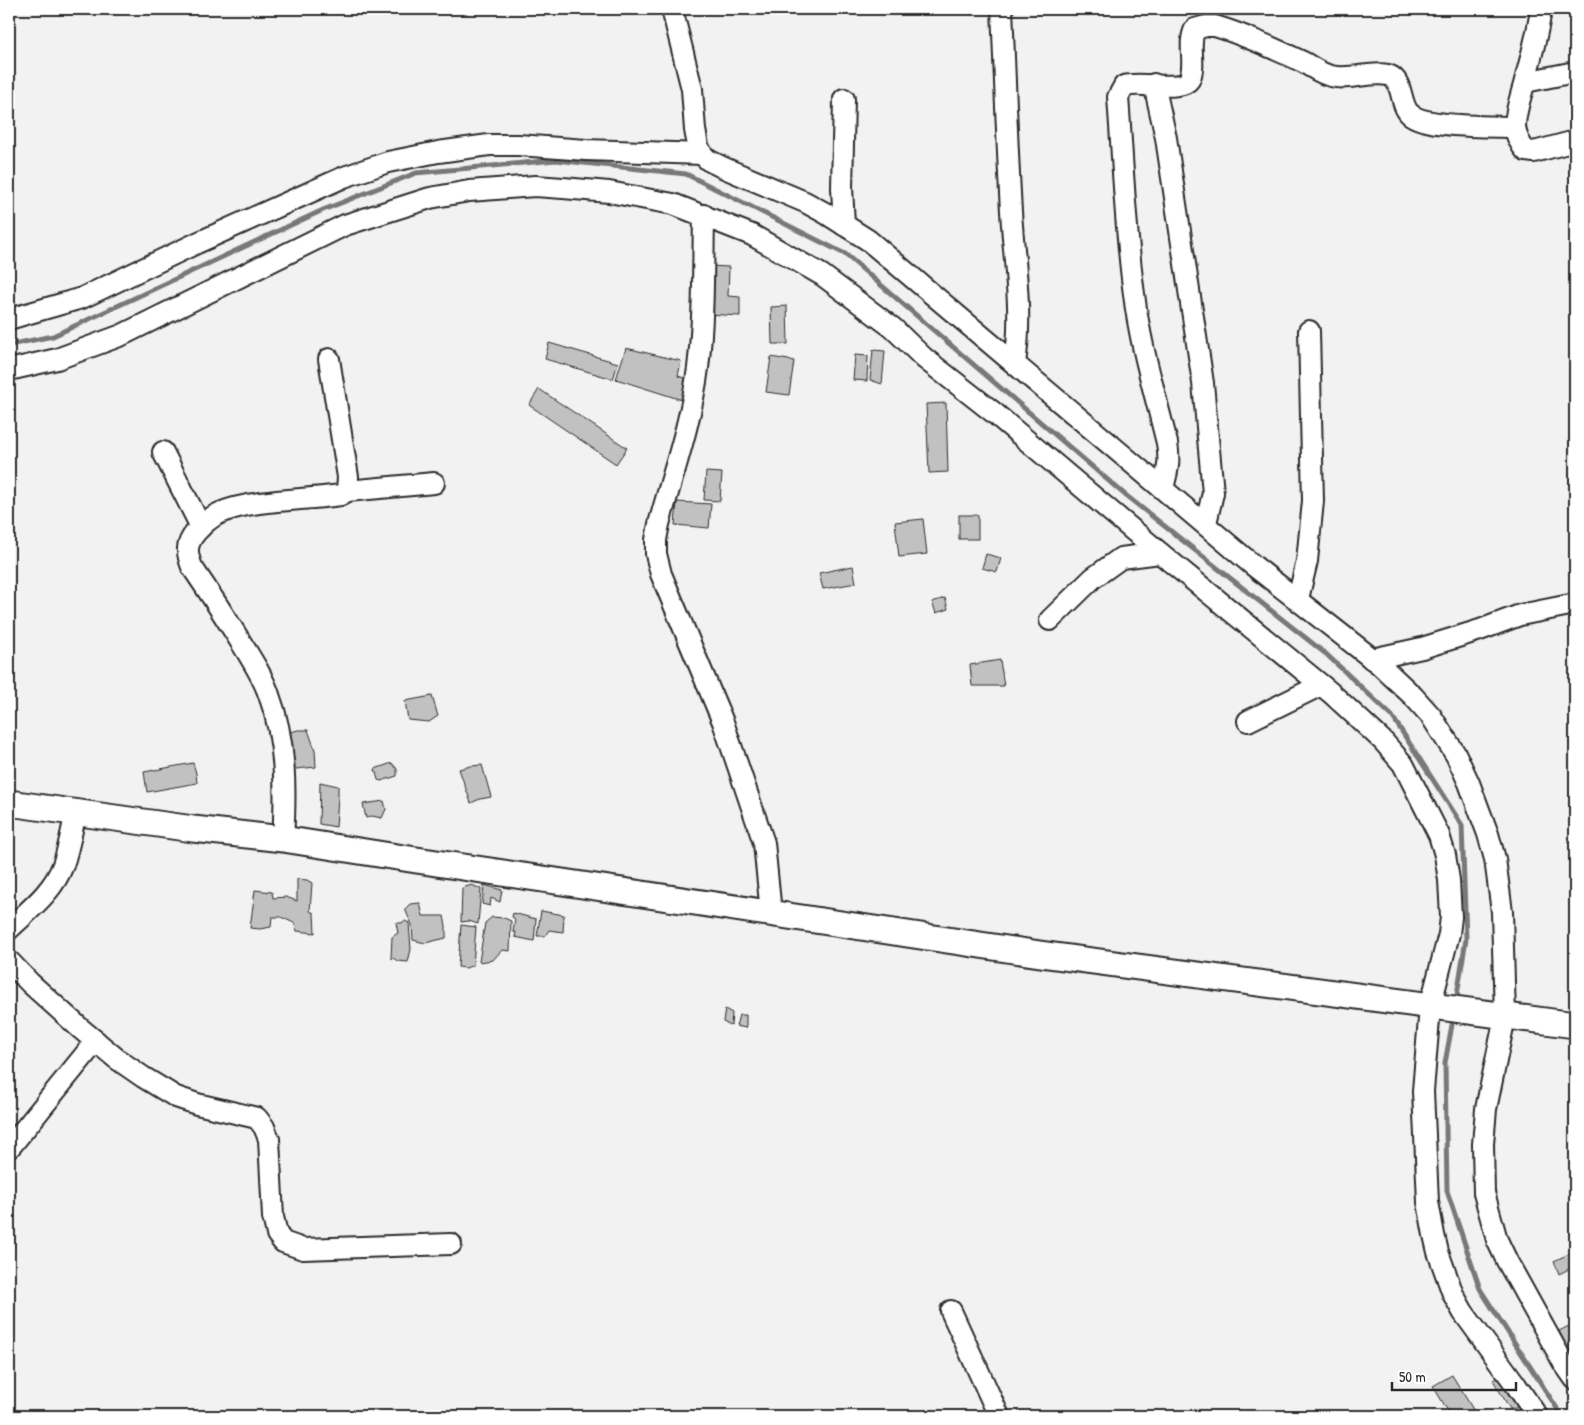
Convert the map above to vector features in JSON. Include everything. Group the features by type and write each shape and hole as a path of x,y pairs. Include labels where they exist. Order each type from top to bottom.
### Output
{"main road":[{"path":"9,803 193,830 283,839 1022,951 1575,1025"}],"street":[{"path":"672,9 692,89 698,146 708,160 797,198 827,214 868,240 1206,523 1254,566 1372,659 1413,696 1430,716 1456,755 1480,810 1495,859 1502,912 1505,1017 1486,1109 1483,1144 1484,1193 1497,1240 1507,1261 1575,1379"},
{"path":"1002,9 1009,187 1018,306 1018,343 1014,363"},
{"path":"1541,9 1539,25 1517,110 1515,127 1520,144 1526,151 1534,152 1575,141"},
{"path":"1163,488 1169,465 1167,442 1143,346 1134,295 1128,241 1118,97 1124,86 1131,84 1171,86 1182,85 1188,82 1191,74 1191,37 1195,29 1215,26 1302,62 1330,76 1344,78 1388,75 1398,83 1405,107 1410,114 1424,120 1460,125 1515,127"},
{"path":"1525,82 1575,72"},
{"path":"1154,84 1166,138 1204,391 1214,493 1206,523"},
{"path":"844,99 842,188 844,225"},
{"path":"9,319 82,298 197,243 344,177 388,162 438,152 489,145 518,144 586,150 702,154"},
{"path":"9,370 57,359 122,336 345,226 430,198 469,191 535,186 609,192 673,204 760,239 822,275 893,328 924,358 993,412 1160,553 1321,685 1383,741 1404,764 1438,835 1445,855 1449,880 1451,916 1444,959 1440,1008 1423,1091 1428,1202 1438,1252 1453,1294 1463,1312 1537,1416"},
{"path":"704,215 702,312 698,368 688,422 659,524 656,554 666,590 723,722 764,843 771,914"},
{"path":"1298,599 1307,562 1313,501 1309,330"},
{"path":"329,359 348,477 348,491"},
{"path":"163,452 201,527"},
{"path":"283,839 286,795 276,714 253,663 192,566 187,556 187,546 201,527 218,514 238,507 341,495 348,491 434,483"},
{"path":"1050,620 1088,585 1093,578 1121,558 1160,553"},
{"path":"1372,659 1422,648 1520,615 1575,604"},
{"path":"1248,720 1321,685"},
{"path":"9,929 47,893 54,882 63,865 76,812"},
{"path":"9,962 30,984 96,1041 117,1059 143,1077 176,1097 197,1104 257,1118 264,1127 269,1139 273,1217 277,1234 283,1242 303,1249 451,1244"},
{"path":"10,1147 96,1041"},
{"path":"951,1312 999,1416"}],"building":[{"path":"709,266 729,267 728,296 740,297 740,316 707,314"},
{"path":"787,306 788,344 772,344 771,307"},
{"path":"549,343 618,363 613,379 545,359"},
{"path":"626,348 681,361 678,376 691,380 682,400 616,379"},
{"path":"873,350 885,351 882,384 870,380"},
{"path":"855,355 868,356 867,381 853,380"},
{"path":"771,357 794,361 789,395 766,392"},
{"path":"539,389 627,448 616,464 529,405"},
{"path":"946,403 948,472 929,473 926,404"},
{"path":"706,472 722,473 720,501 704,500"},
{"path":"677,502 711,504 709,528 675,525"},
{"path":"959,515 978,515 978,539 959,539"},
{"path":"923,519 927,554 899,557 895,522"},
{"path":"986,554 1001,558 997,572 982,568"},
{"path":"853,566 856,583 823,589 819,573"},
{"path":"945,598 948,609 936,613 932,602"},
{"path":"1000,660 1004,686 972,686 970,665"},
{"path":"432,696 438,716 429,722 408,720 405,701"},
{"path":"308,730 315,750 316,767 296,769 293,765 287,733"},
{"path":"193,763 197,783 147,792 144,772"},
{"path":"392,763 397,769 397,776 381,781 378,780 375,769"},
{"path":"482,765 491,797 471,803 459,769"},
{"path":"320,782 338,786 336,827 319,824"},
{"path":"384,801 386,809 382,818 372,816 366,818 363,804"},
{"path":"297,879 307,880 312,883 310,911 314,913 315,933 297,931 294,923 281,917 272,917 271,927 250,928 255,890 272,892 273,898 286,897 297,901"},
{"path":"472,885 481,889 478,924 469,921 461,922 462,888"},
{"path":"484,885 502,890 500,902 491,898 490,906 482,904"},
{"path":"420,903 423,916 444,916 446,938 425,943 413,940 412,925 405,909 410,904"},
{"path":"541,911 564,915 563,932 549,930 545,936 537,936"},
{"path":"513,913 536,919 534,941 515,937 516,932 513,932 515,919 512,917"},
{"path":"492,917 511,921 510,951 502,950 493,960 479,962 485,923"},
{"path":"405,921 409,923 411,949 408,962 397,961 391,958 392,937 398,933 396,923"},
{"path":"461,925 476,927 473,965 466,968 458,967"},
{"path":"725,1009 732,1013 731,1026 723,1022"},
{"path":"739,1015 746,1015 746,1028 736,1026"},
{"path":"1575,1251 1575,1266 1559,1274 1554,1261"},
{"path":"1571,1325 1575,1333 1575,1343 1567,1348 1559,1331"},
{"path":"1503,1374 1522,1407 1510,1409 1493,1380"},
{"path":"1452,1375 1477,1416 1451,1416 1433,1386"}],"waterway":[{"path":"9,345 53,336 323,210 416,173 556,160 686,174 845,254 1124,494 1326,654 1392,716 1462,825 1466,939 1456,1001"},
{"path":"1454,1014 1445,1063 1447,1191 1480,1289 1562,1416"}]}
